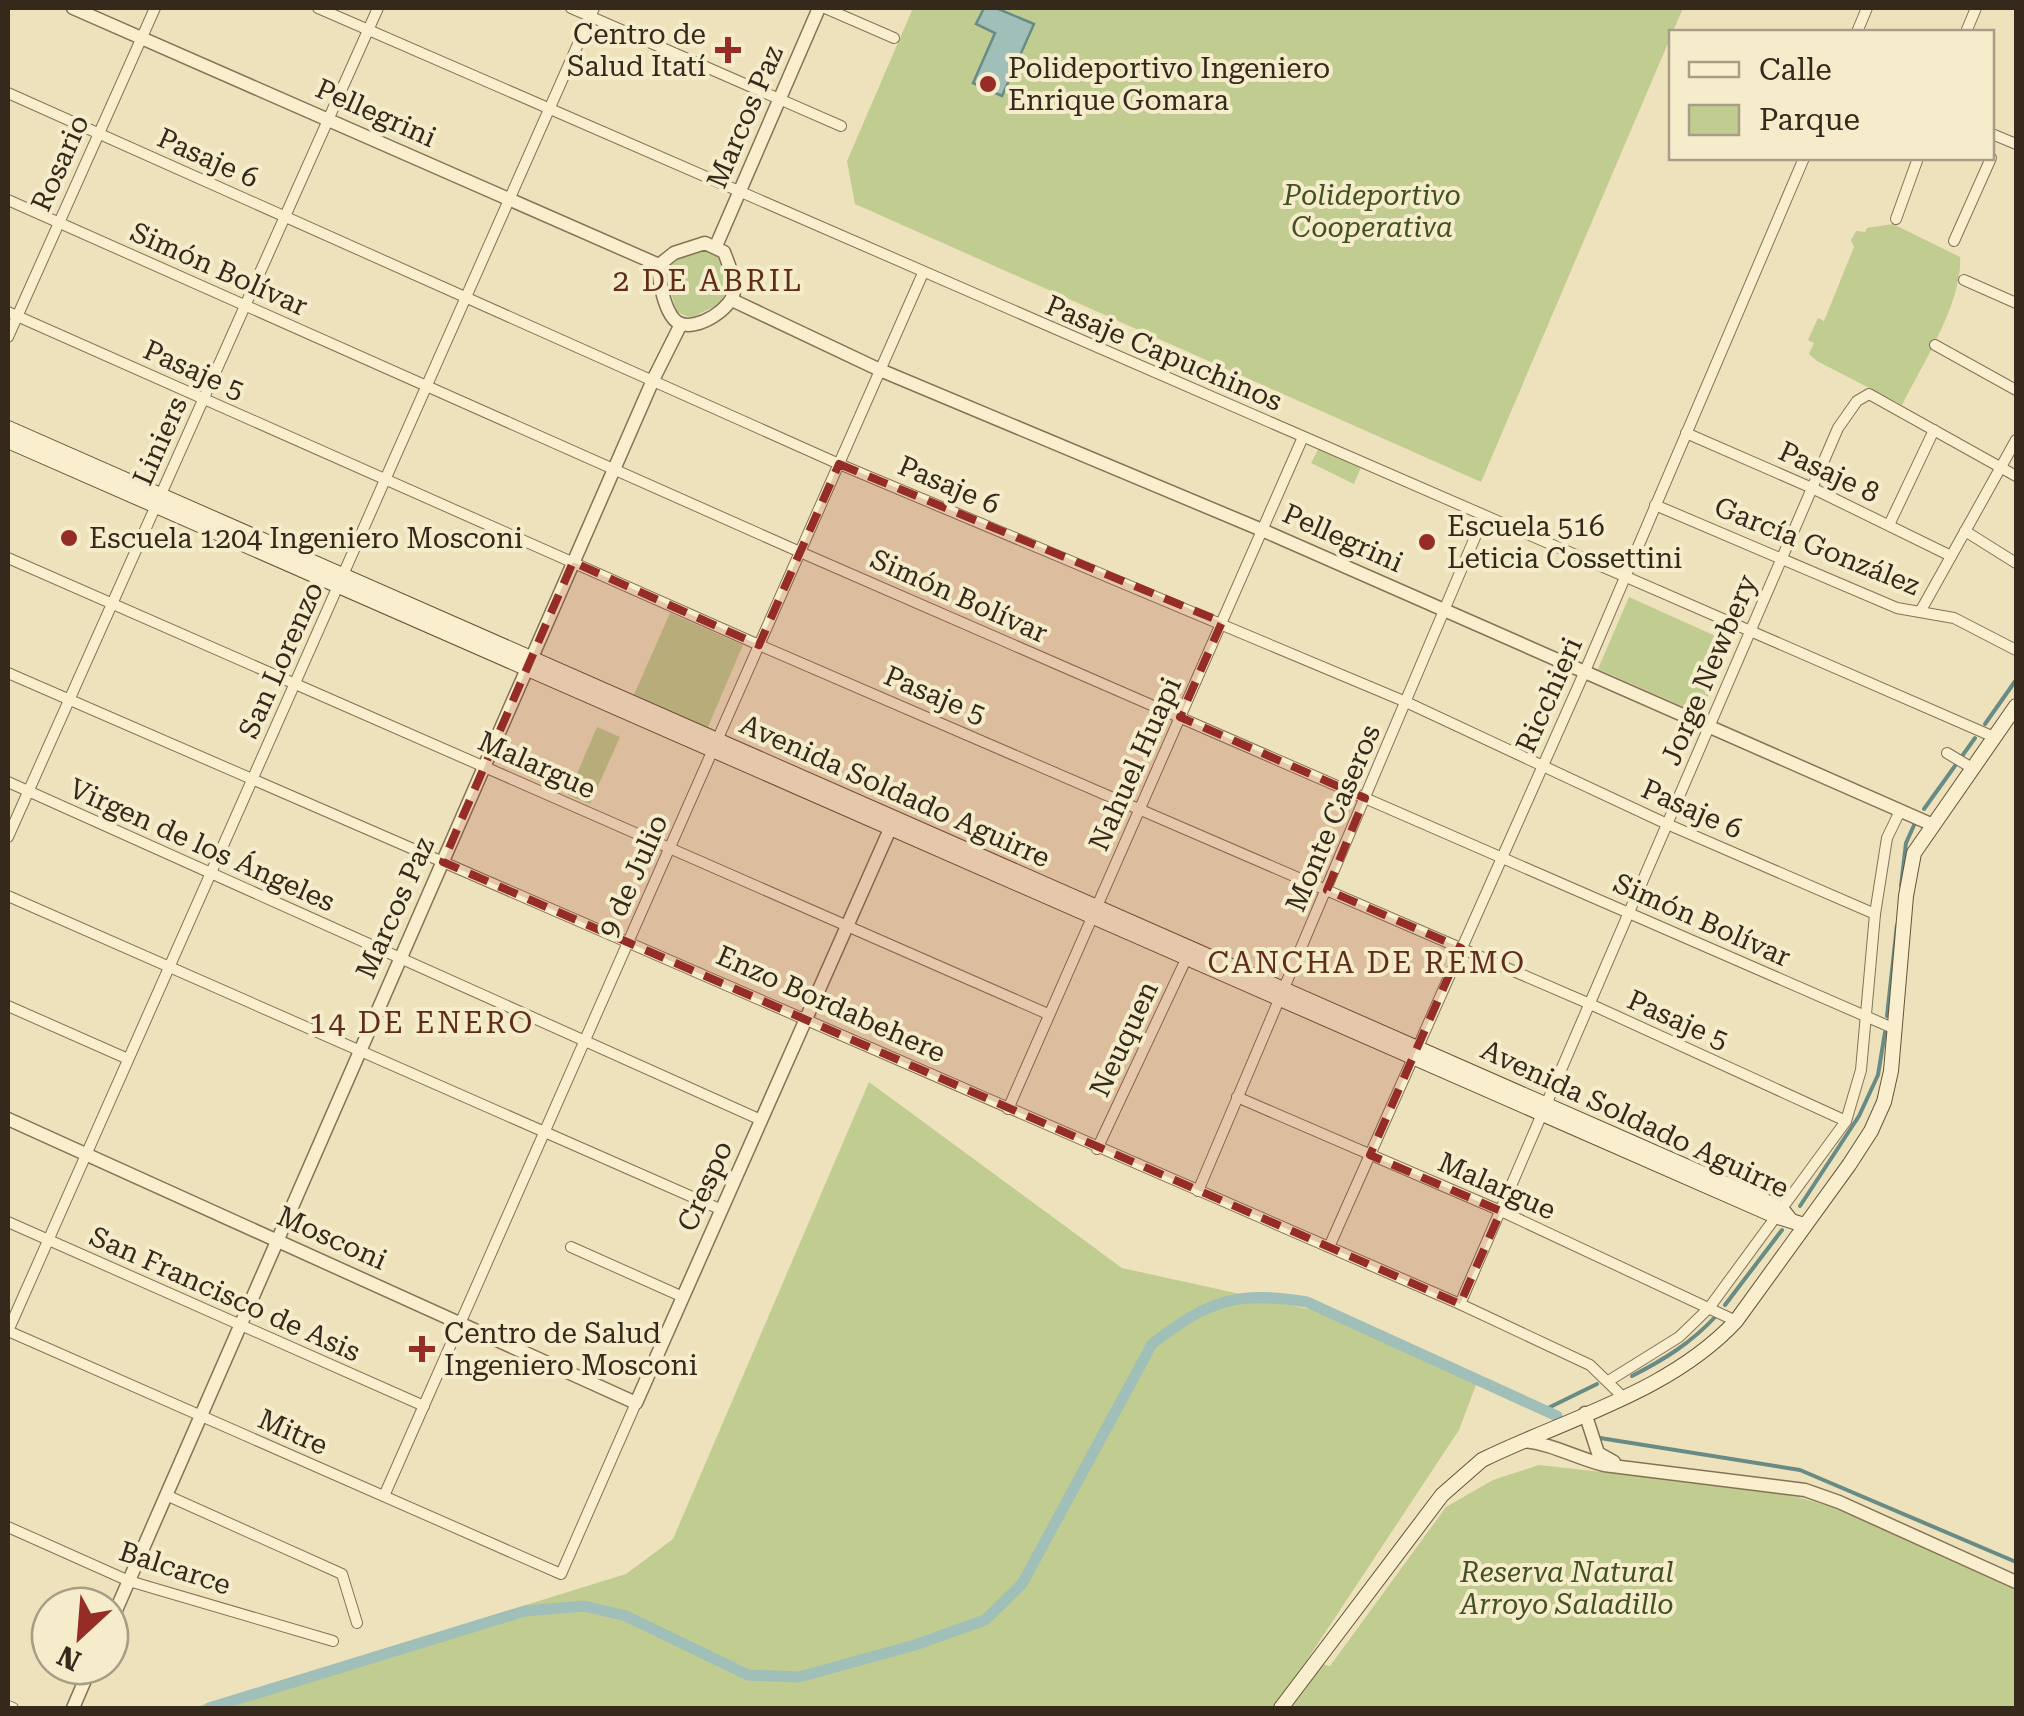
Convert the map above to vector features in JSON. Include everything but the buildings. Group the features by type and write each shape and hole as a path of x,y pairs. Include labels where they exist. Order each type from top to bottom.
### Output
{"main road":[{"name":"Avenida Soldado Aguirre","path":"8,428 158,500 1788,1217"},
{"name":"Avenida Soldado Aguirre","path":"8,440 158,500"},
{"path":"1281,1708 1442,1495 1482,1460 1670,1376 1694,1360 1736,1321 1788,1217 1871,1131 1892,1071 1914,853 1933,825 1959,760 1994,737 2014,713"}],"street":[{"name":"Pellegrini","path":"73,8 659,265"},
{"name":"Rosario","path":"8,338 12,314 58,223 154,8"},
{"name":"Pasaje Capuchinos","path":"318,8 1994,737"},
{"name":"Liniers","path":"8,838 378,8"},
{"path":"571,8 592,12 840,126"},
{"path":"822,8 894,38"},
{"name":"Marcos Paz","path":"716,246 822,8"},
{"name":"San Lorenzo","path":"8,1331 592,12"},
{"name":"Pasaje 6","path":"8,93 839,464 1406,702 1667,824 1875,914"},
{"path":"1996,136 2016,144"},
{"name":"Ricchieri","path":"1329,1247 1585,671 1803,160"},
{"path":"1896,219 1917,160"},
{"path":"1954,241 1990,160"},
{"name":"Simón Bolívar","path":"8,200 800,552 1895,1029"},
{"path":"705,244 716,246 724,252 735,288 732,300 724,310 691,326 680,324 672,318 659,265 674,253 705,244"},
{"name":"9 de Julio","path":"384,1496 923,273"},
{"path":"1964,280 2015,300"},
{"name":"Pellegrini","path":"732,300 880,370 1262,530 1933,825"},
{"name":"Pasaje 5","path":"12,314 759,646 1590,1004 1846,1121"},
{"name":"Marcos Paz","path":"126,1586 680,324"},
{"path":"1935,345 2016,390"},
{"name":"Jorge Newbery","path":"1460,1304 1838,428 1856,401 1869,394 1934,430"},
{"path":"1889,525 1934,430 2016,476"},
{"name":"Pasaje 8","path":"1686,433 1812,488 1951,556"},
{"name":"Nahuel Huapi","path":"1008,1109 1302,438"},
{"path":"1920,612 2016,440"},
{"name":"García González","path":"1655,506 1897,608 1936,612 1973,625 2016,650"},
{"name":"Monte Caseros","path":"1198,1192 1484,516"},
{"path":"1965,531 2016,563"},
{"name":"Malargue","path":"8,558 1048,1014"},
{"name":"Enzo Bordabehere","path":"8,673 1460,1304 1590,1365 1610,1380 1623,1397"},
{"name":"Virgen de los Ángeles","path":"8,782 762,1120"},
{"path":"1610,1380 1680,1337 1709,1308 1788,1217 1846,1121 1862,1070 1864,1016 1887,838 1900,810"},
{"name":"Crespo","path":"560,1574 893,823"},
{"path":"8,896 722,1210"},
{"name":"Neuquen","path":"1097,1148 1188,953"},
{"path":"8,1006 128,1059"},
{"name":"Malargue","path":"1237,1098 1500,1211 1736,1321"},
{"name":"Mosconi","path":"8,1119 636,1403"},
{"name":"San Francisco de Asis","path":"8,1222 424,1406"},
{"path":"571,1248 683,1297"},
{"name":"Mitre","path":"8,1331 560,1574"},
{"path":"1585,1413 1598,1454 1620,1466"},
{"path":"1566,1451 1564,1432 1569,1420"},
{"path":"1521,1441 1554,1446 1583,1460 1804,1490 2016,1582"},
{"path":"166,1494 342,1574 357,1623"},
{"name":"Balcarce","path":"8,1526 128,1581 333,1641"}],"highlighted area":[{"path":"839,464 1222,622 1180,717 1365,798 1327,890 1461,948 1370,1155 1501,1211 1460,1304 443,862 573,562 759,645"}],"green space":[{"name":"Polideportivo Cooperativa","path":"913,8 1683,8 1674,30 1669,30 1669,41 1481,482 855,204 847,161"},
{"path":"1893,224 1960,257 1948,313 1902,405 1817,361 1809,354 1814,343 1808,340 1818,318 1824,321 1854,247 1851,240 1856,231"},
{"path":"703,250 718,256 729,283 721,303 691,318 677,312 665,275 673,261"},
{"path":"1319,448 1361,467 1354,484 1311,463"},
{"path":"1629,597 1731,643 1700,714 1598,669"},
{"path":"670,613 743,645 707,729 633,697"},
{"path":"597,727 620,737 590,804 568,795"},
{"name":"Reserva Natural Arroyo Saladillo","path":"869,1082 1122,1268 1331,1314 1479,1377 1459,1430 1307,1660 1330,1666 1446,1507 1493,1480 1539,1465 1758,1489 1798,1497 1839,1509 2016,1590 2016,1708 193,1708 626,1574 673,1539"}],"water":[{"path":"984,8 996,8 1034,24 1002,96 973,83 995,33 976,24"}],"waterway":[{"path":"1985,724 2016,680"},
{"path":"1924,809 1975,738"},
{"path":"1901,886 1906,843 1915,823"},
{"path":"1887,1016 1897,925"},
{"path":"1800,1206 1859,1116 1878,1075 1885,1032"},
{"path":"1725,1305 1782,1230"},
{"path":"209,1708 525,1611 584,1606 626,1616 748,1675 799,1677 915,1645 985,1620 1022,1584 1152,1344 1190,1318 1224,1302 1261,1297 1307,1302 1557,1416"},
{"path":"1632,1376 1677,1350 1716,1316"},
{"path":"1544,1410 1597,1384"},
{"path":"1600,1438 1800,1470 2016,1562"}],"place":[{"name":"Centro de Salud Itatí","path":"728,50"},
{"name":"Polideportivo Ingeniero Enrique Gomara","path":"988,84"},
{"name":"Escuela 1204 Ingeniero Mosconi","path":"69,538"},
{"name":"Escuela 516 Leticia Cossettini","path":"1427,542"},
{"name":"Centro de Salud Ingeniero Mosconi","path":"422,1349"}],"district":[{"name":"2 DE ABRIL","path":"708,280"},
{"name":"CANCHA DE REMO","path":"1367,962"},
{"name":"14 DE ENERO","path":"422,1022"}]}
